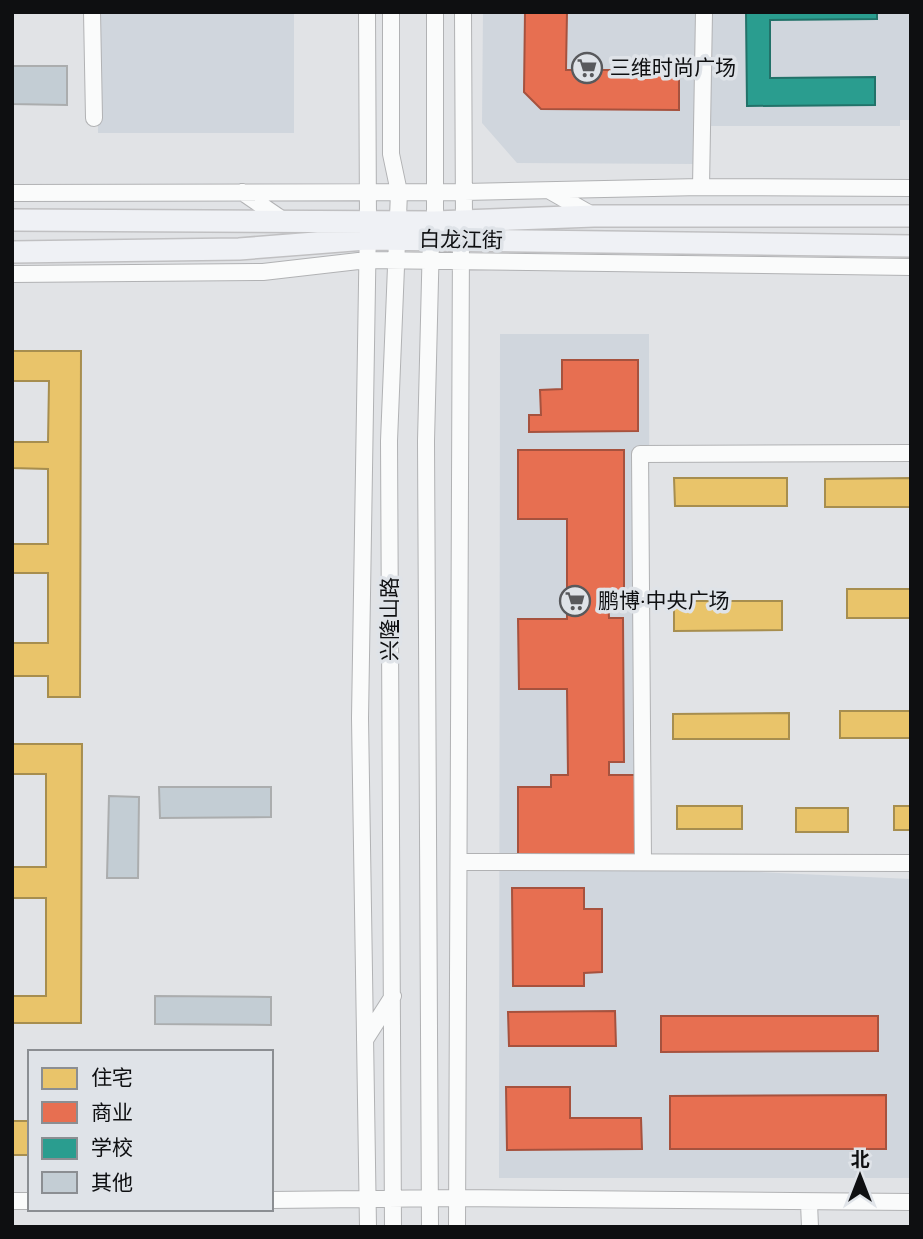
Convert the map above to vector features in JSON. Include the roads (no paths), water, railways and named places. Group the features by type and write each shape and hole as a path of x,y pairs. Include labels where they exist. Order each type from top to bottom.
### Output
{"main road":[{"name":"白龙江街","path":"462,240 594,216 911,216"},
{"name":"白龙江街","path":"12,220 283,220 367,240"},
{"name":"白龙江街","path":"12,252 239,249 367,240 911,246"}],"street":[{"path":"93,12 94,118"},
{"path":"367,12 368,192 360,718 368,1227"},
{"name":"兴隆山路","path":"391,12 391,154 399,192 389,441 393,1227"},
{"name":"兴隆山路","path":"430,1227 426,441 435,192 435,12"},
{"path":"457,1227 463,12"},
{"path":"701,187 704,12"},
{"path":"16,195 241,191 464,192 701,187 911,188"},
{"path":"548,190 594,216"},
{"path":"241,191 283,220"},
{"path":"12,274 263,272 367,240"},
{"name":"白龙江街","path":"462,240 601,262 767,267 911,267"},
{"path":"558,242 601,262"},
{"path":"767,267 802,246"},
{"path":"239,249 263,272"},
{"path":"643,862 640,454 911,453"},
{"path":"458,862 911,863"},
{"path":"365,1040 393,996"},
{"path":"429,1006 458,1007"},
{"path":"273,1200 457,1198 911,1202"},
{"path":"809,1203 810,1227"}],"place":[{"name":"三维时尚广场","path":"587,68"},
{"name":"鹏博·中央广场","path":"575,601"}]}
